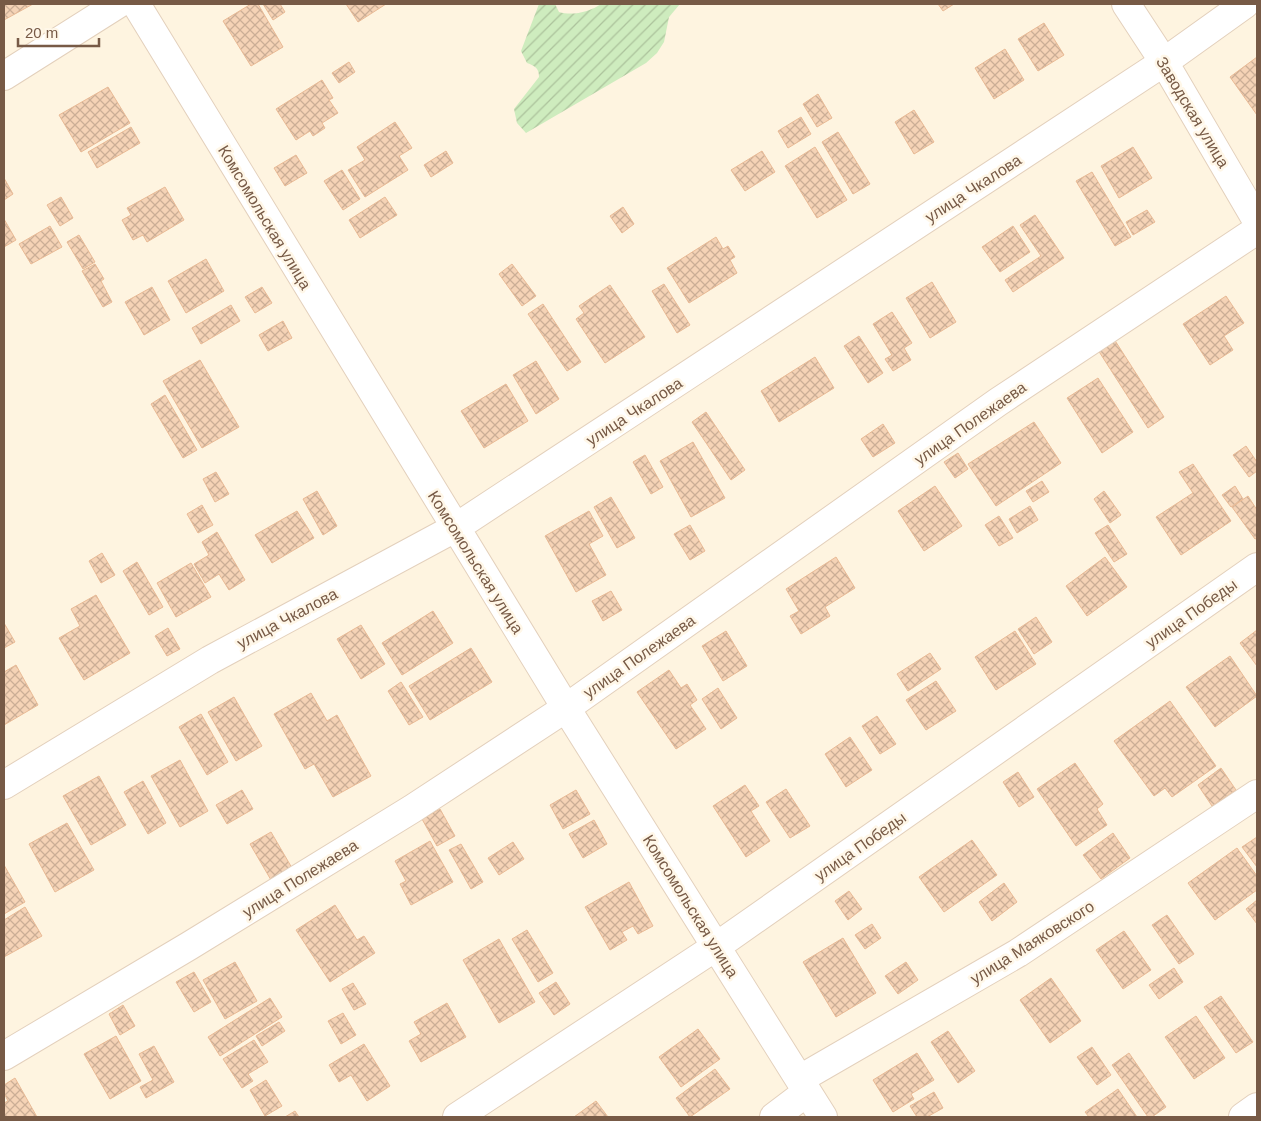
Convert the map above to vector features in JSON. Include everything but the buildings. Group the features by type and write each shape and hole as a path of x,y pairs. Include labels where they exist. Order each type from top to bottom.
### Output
{"street":[{"path":"4,76 118,4"},
{"name":"Комсомольская улица","path":"136,4 566,708 823,1117"},
{"name":"Заводская улица","path":"1126,4 1164,62 1257,221"},
{"name":"улица Чкалова","path":"4,785 210,660 455,528 1164,62 1245,4"},
{"name":"улица Полежаева","path":"4,1056 189,946 396,819 566,708 998,402 1257,230"},
{"name":"улица Победы","path":"458,1117 717,946 1257,567"},
{"name":"улица Маяковского","path":"774,1117 804,1086 1018,953 1257,794"},
{"path":"1243,1117 1257,1107"}],"green space":[{"path":"539,4 555,4 559,12 570,14 586,11 601,4 680,4 669,17 664,42 657,53 646,63 526,133 517,123 514,109 539,77 537,69 527,63 521,51"}]}
